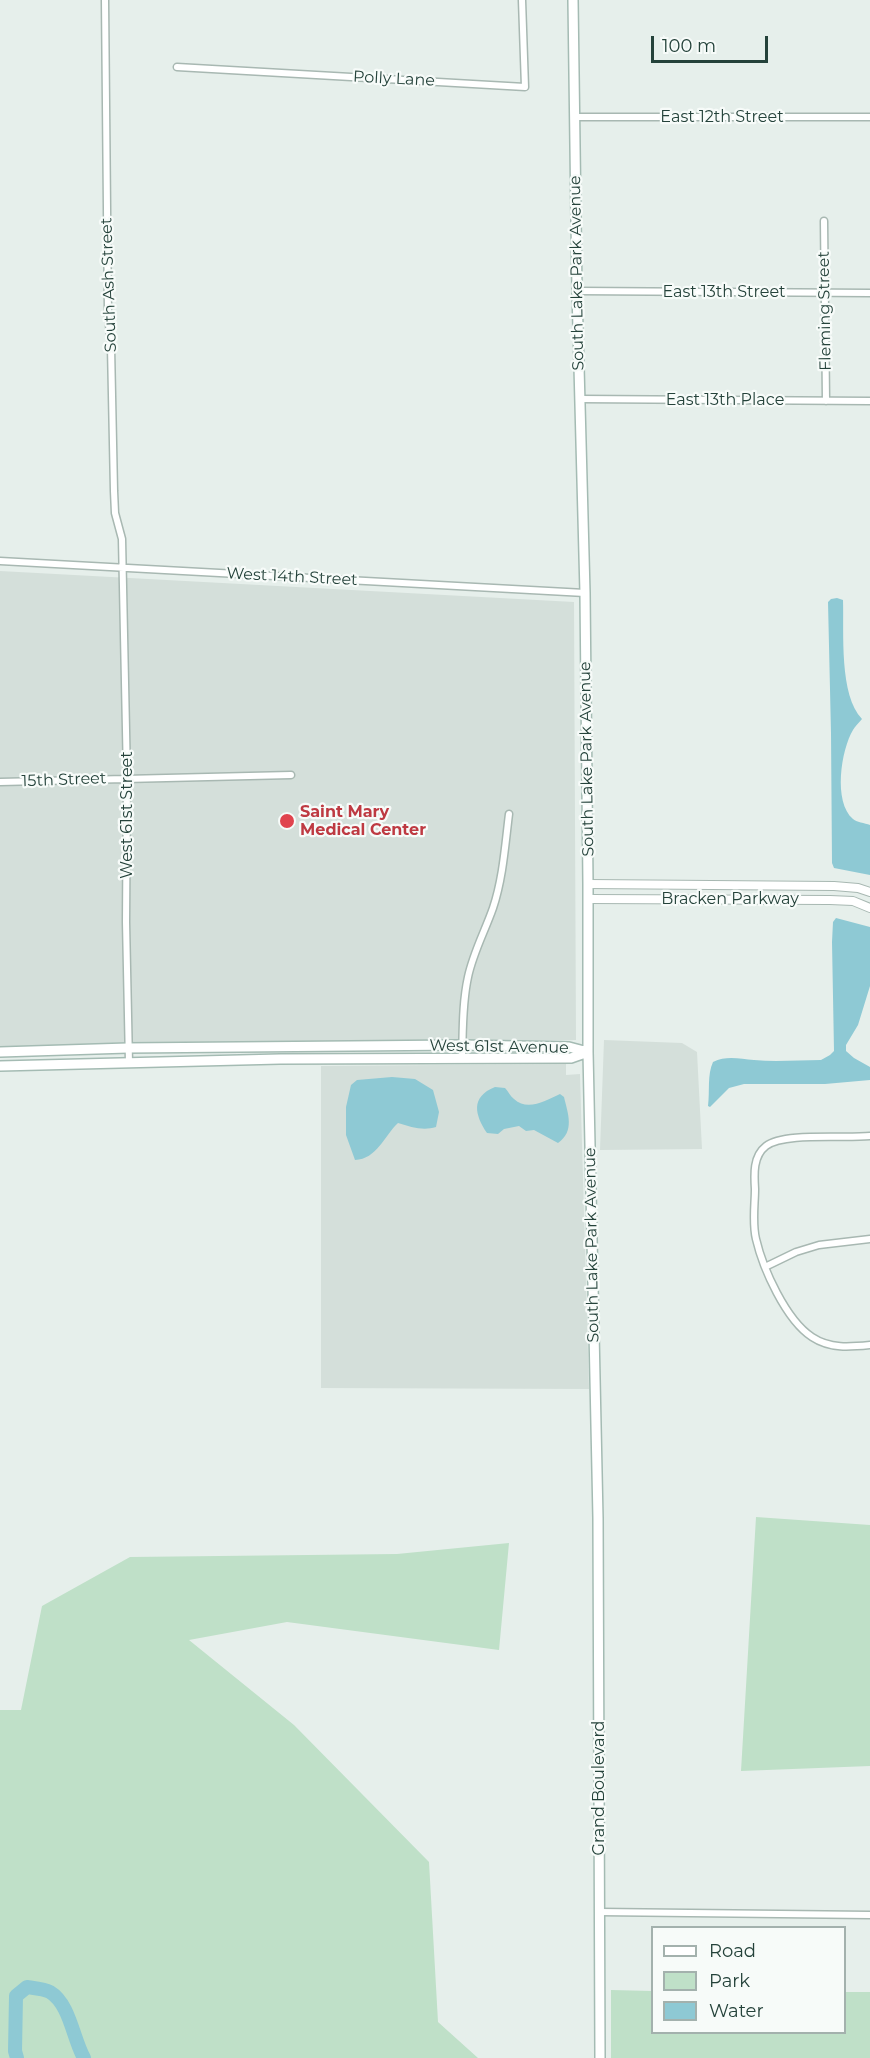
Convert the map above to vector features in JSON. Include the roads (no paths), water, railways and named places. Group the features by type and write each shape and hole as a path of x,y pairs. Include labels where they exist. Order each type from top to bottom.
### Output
{"main road":[{"name":"South Lake Park Avenue","path":"573,0 577,291 585,593 589,899 588,1052 598,1518"},
{"name":"West 61st Avenue","path":"0,1052 128,1048 462,1045 569,1047 588,1052"},
{"name":"West 61st Avenue","path":"0,1066 280,1059 571,1058 588,1052"},
{"name":"Grand Boulevard","path":"598,1518 600,2058"}],"street":[{"name":"South Ash Street","path":"105,0 108,313 111,347 115,513 122,539 122,568"},
{"name":"Polly Lane","path":"177,67 525,87 522,0"},
{"name":"East 12th Street","path":"575,117 870,117"},
{"name":"Fleming Street","path":"824,221 826,401"},
{"name":"East 13th Street","path":"577,291 870,293"},
{"name":"East 13th Place","path":"580,399 870,401"},
{"name":"West 14th Street","path":"0,561 585,593"},
{"name":"West 61st Street","path":"122,568 127,778 126,929 129,1062"},
{"name":"15th Street","path":"0,782 291,775"},
{"path":"462,1059 462,1031 468,977 493,909 502,874 509,814"},
{"name":"Bracken Parkway","path":"588,884 834,886 858,888 870,892"},
{"path":"713,885 713,899"},
{"name":"Bracken Parkway","path":"589,899 830,900 853,901 870,908"},
{"path":"870,1136 785,1139 766,1146 757,1158 754,1174 756,1237 765,1267 783,1302 799,1325 813,1337 830,1345 851,1347 870,1345"},
{"path":"765,1267 796,1252 819,1245 870,1239"},
{"path":"599,1912 870,1915"}],"water":[{"path":"837,598 843,600 844,663 849,695 862,719 853,730 845,750 841,789 847,811 853,819 870,825 870,875 834,868 832,863 828,602"},
{"path":"836,918 870,927 870,986 858,1025 846,1045 846,1051 870,1067 870,1080 825,1084 744,1084 729,1088 710,1107 708,1106 709,1078 713,1062 728,1058 771,1061 821,1060 834,1051 832,942 833,922"},
{"path":"392,1077 415,1079 433,1090 439,1112 436,1127 422,1129 398,1123 375,1151 363,1159 355,1160 346,1135 346,1107 351,1085 357,1080"},
{"path":"495,1087 505,1088 514,1099 525,1105 537,1104 560,1094 564,1097 567,1110 569,1122 567,1133 558,1143 534,1130 526,1131 519,1126 504,1129 498,1134 487,1133 478,1113 478,1101 487,1091"}],"waterway":[{"path":"17,2058 15,2051 16,1996 27,1987 48,1991 57,1998 67,2013 84,2058"}],"place":[{"name":"Saint Mary Medical Center","path":"287,821"}]}
